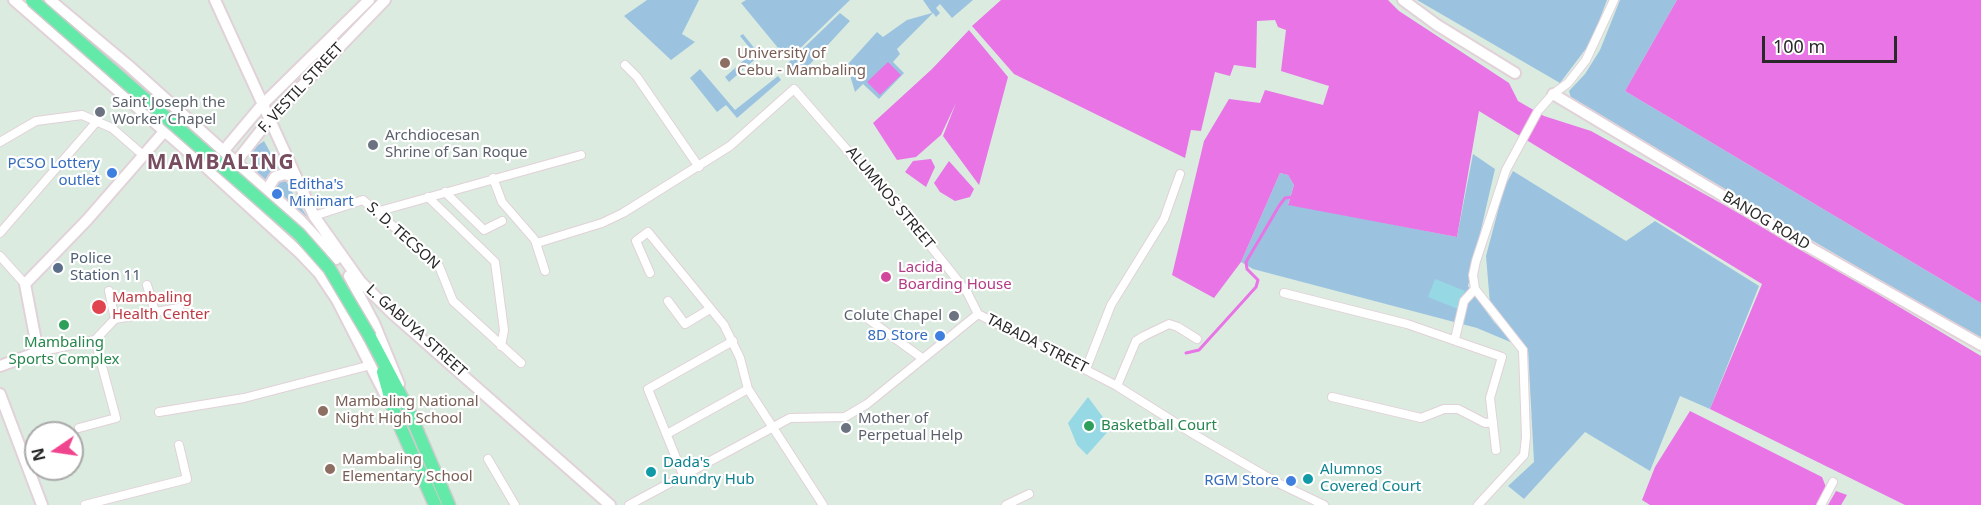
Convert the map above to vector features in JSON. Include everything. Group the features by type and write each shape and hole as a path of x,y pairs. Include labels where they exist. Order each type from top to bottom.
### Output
{"main road":[{"path":"14,0 208,169 319,273 349,320 395,414 435,505"},
{"path":"32,0 299,234 329,268 370,337 408,409"},
{"path":"50,0 236,162 315,235 348,274 374,323 449,505"},
{"name":"F. VESTIL STREET","path":"208,169 262,105 369,0"},
{"name":"F. VESTIL STREET","path":"222,182 269,120 385,0"},
{"path":"1403,0 1515,73"},
{"name":"L. GABUYA STREET","path":"218,1 262,105 314,216 373,296 610,505"},
{"name":"BANOG ROAD","path":"1552,94 1800,242 1981,345"},
{"path":"0,366 38,352 25,284 87,220 181,113"},
{"path":"241,199 255,201 277,176 296,177"},
{"path":"370,337 395,414"},
{"path":"0,394 42,505"}],"street":[{"path":"1478,505 1524,455 1525,359 1518,341 1495,317 1474,289 1473,275 1488,216 1506,170 1538,111 1552,94 1568,83 1586,60 1614,0"},
{"path":"537,243 602,223 699,167 637,77 625,65"},
{"name":"ALUMNOS STREET","path":"699,167 730,146 794,88 928,243 967,292 978,314"},
{"path":"0,142 36,121 82,115 112,128 143,155"},
{"path":"0,233 98,120"},
{"path":"376,212 581,155"},
{"path":"1086,369 1111,304 1164,219 1180,174"},
{"path":"493,178 502,202 537,243 546,271"},
{"path":"445,192 484,230 502,221"},
{"path":"428,197 495,262 504,330 501,346"},
{"name":"S. D. TECSON","path":"314,216 363,200 439,266 453,301 520,363"},
{"path":"650,273 636,241 648,232 733,341 748,389 824,505"},
{"path":"0,256 25,284"},
{"path":"147,285 155,312"},
{"path":"1455,339 1464,301 1474,289"},
{"path":"109,291 116,319"},
{"path":"1284,293 1455,339 1502,357 1490,398 1496,450"},
{"path":"668,301 685,324 710,309"},
{"path":"38,352 95,340 116,319 179,308"},
{"name":"TABADA STREET","path":"629,505 790,418 845,417 867,404 978,314 1117,386 1276,482 1324,505"},
{"path":"864,316 922,358"},
{"path":"1117,386 1136,341 1144,336 1169,324 1197,339"},
{"path":"84,427 116,418 95,340"},
{"path":"683,475 648,389 733,341"},
{"path":"159,412 244,398 371,365"},
{"path":"667,435 748,389"},
{"path":"1332,397 1421,418 1444,410 1458,409 1485,423 1493,422"},
{"path":"86,505 187,480 179,446"},
{"path":"488,459 515,505"},
{"path":"1821,505 1833,482"},
{"path":"1006,505 1029,494"}],"shaded area":[{"path":"647,0 699,0 682,34 695,42 671,60 624,16"},
{"path":"746,0 850,0 788,60 741,3"},
{"path":"923,0 973,0 952,18 940,4 936,8 940,13 936,17 933,13 897,49 900,54 893,62 904,73 879,99 863,84 855,92 847,65 877,32 883,37 907,20 932,13"},
{"path":"1001,0 1388,0 1399,11 1509,83 1518,101 1544,116 1591,131 1796,245 1981,356 1981,505 1905,505 1710,409 1762,284 1479,111 1457,237 1288,205 1294,185 1288,175 1280,173 1241,262 1214,298 1172,275 1204,141 1229,99 1260,103 1265,90 1323,105 1329,86 1281,71 1286,30 1278,27 1275,20 1257,21 1256,68 1234,65 1230,76 1215,72 1201,131 1191,130 1185,158 1014,74 972,26"},
{"path":"1417,0 1607,0 1591,42 1560,83"},
{"path":"1620,0 1677,0 1625,91 1981,303 1981,340 1571,98 1569,91 1585,74 1600,50"},
{"path":"1677,0 1981,0 1981,303 1625,91"},
{"path":"840,13 850,21 799,76 788,63"},
{"path":"969,30 1008,77 979,185 943,136 956,103 941,135 916,157 897,160 873,123 932,69"},
{"path":"743,34 760,55 729,82 725,77 753,52 740,36"},
{"path":"888,62 901,75 880,95 867,82"},
{"path":"700,69 735,110 778,76 781,80 737,118 726,105 717,112 690,78"},
{"path":"264,141 314,228 254,176 250,161 251,150"},
{"path":"1473,154 1495,169 1468,286 1494,322 1515,344 1477,328 1253,269 1241,262 1280,173 1288,175 1294,185 1288,204 1457,237"},
{"path":"931,159 935,167 926,187 905,172 913,161"},
{"path":"949,161 974,189 970,197 955,201 940,192 934,183"},
{"path":"1513,171 1626,241 1655,221 1759,286 1710,409 1680,396 1650,471 1585,432 1524,499 1508,486 1534,462 1528,349 1490,304 1486,256 1504,188"},
{"path":"1435,279 1465,291 1458,309 1428,297"},
{"name":"Basketball Court","path":"1088,397 1111,428 1087,455 1077,445 1068,423"},
{"path":"1690,411 1822,477 1826,487 1816,505 1650,505 1642,500 1655,467"},
{"path":"1836,491 1847,495 1841,505 1828,505"}],"waterway":[{"path":"1186,353 1199,350 1256,287 1258,280 1247,269 1246,262 1279,206 1285,198 1293,197"}],"place":[{"name":"University of Cebu - Mambaling","path":"725,63"},
{"name":"Saint Joseph the Worker Chapel","path":"100,112"},
{"name":"Archdiocesan Shrine of San Roque","path":"373,145"},
{"name":"PCSO Lottery outlet","path":"112,173"},
{"name":"Editha's Minimart","path":"277,194"},
{"name":"Police Station 11","path":"58,268"},
{"name":"Lacida Boarding House","path":"886,277"},
{"name":"Mambaling Health Center","path":"99,307"},
{"name":"Colute Chapel","path":"954,316"},
{"name":"Mambaling Sports Complex","path":"64,325"},
{"name":"8D Store","path":"940,336"},
{"name":"Mambaling National Night High School","path":"323,411"},
{"name":"Basketball Court","path":"1089,426"},
{"name":"Mother of Perpetual Help","path":"846,428"},
{"name":"Mambaling Elementary School","path":"330,469"},
{"name":"Dada's Laundry Hub","path":"651,472"},
{"name":"Alumnos Covered Court","path":"1308,479"},
{"name":"RGM Store","path":"1291,481"}],"district":[{"name":"MAMBALING","path":"221,163"}]}
